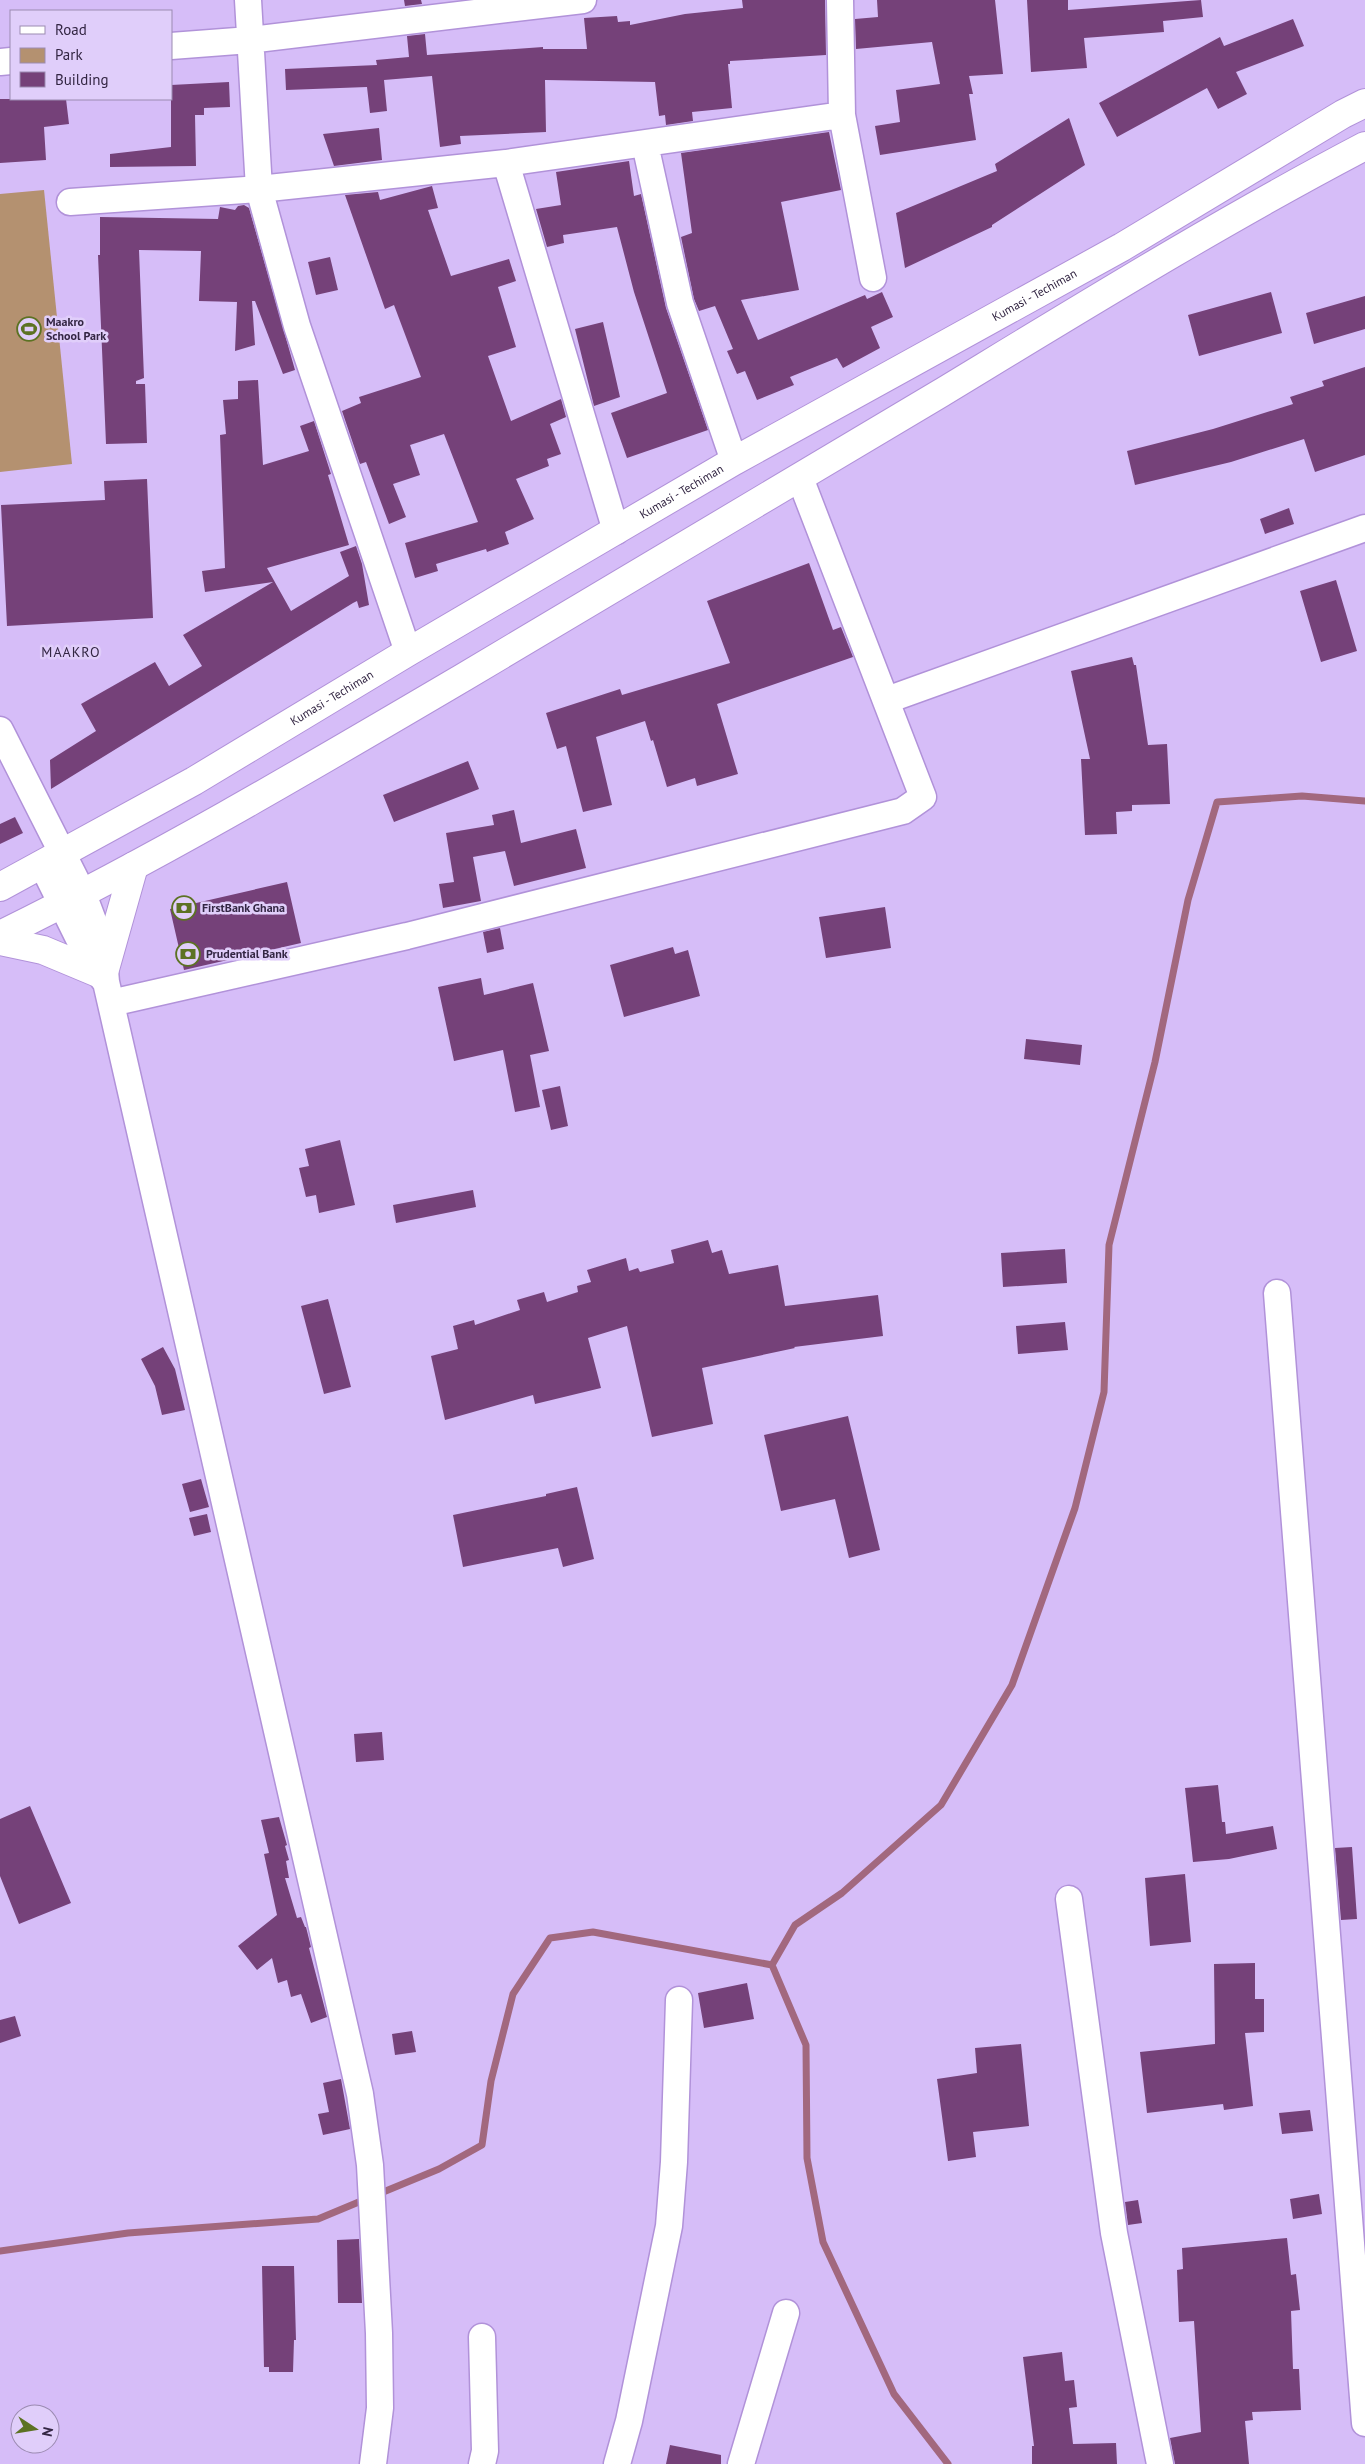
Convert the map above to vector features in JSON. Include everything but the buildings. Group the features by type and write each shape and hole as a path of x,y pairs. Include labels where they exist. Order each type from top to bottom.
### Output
{"highway":[{"name":"Kumasi - Techiman","path":"0,887 194,781 408,652 734,461 1122,247 1365,103"},
{"path":"0,935 73,899 265,794 800,478 1247,209 1365,146"},
{"path":"1231,181 1247,209"},
{"path":"0,941 44,950 105,982 134,866"}],"street":[{"path":"248,0 259,189 297,326 408,652"},
{"path":"172,46 250,40 583,0"},
{"path":"840,0 842,115 873,278"},
{"path":"70,202 259,189 506,163 842,115"},
{"path":"645,144 680,303 734,461"},
{"path":"506,163 616,531"},
{"path":"105,982 407,936 903,811 923,797 800,478"},
{"path":"887,700 1365,528"},
{"path":"0,730 52,858 73,899 87,955 105,982 360,2094 370,2165 374,2222 380,2408 373,2464"},
{"path":"1277,1293 1365,2423"},
{"path":"1069,1899 1114,2233 1160,2464"},
{"path":"618,2464 629,2421 669,2226 674,2162 679,2000"},
{"path":"741,2464 786,2313"},
{"path":"482,2336 485,2451 482,2464"}],"green space":[{"name":"Maakro School Park","path":"44,190 72,464 0,472 0,194"}],"waterway":[{"path":"948,2464 894,2394 823,2242 807,2158 806,2045 772,1965 795,1925 842,1893 941,1805 1012,1685 1075,1508 1104,1392 1109,1245 1155,1062 1188,900 1217,802 1302,796 1365,801"},
{"path":"376,2195 439,2169 482,2145 491,2081 513,1994 550,1938 593,1932 772,1965"},
{"path":"0,2251 128,2233 318,2219 366,2199"}],"place":[{"name":"Maakro School Park","path":"29,329"},
{"name":"FirstBank Ghana","path":"184,908"},
{"name":"Prudential Bank","path":"188,954"}],"district":[{"name":"MAAKRO","path":"71,652"}]}
